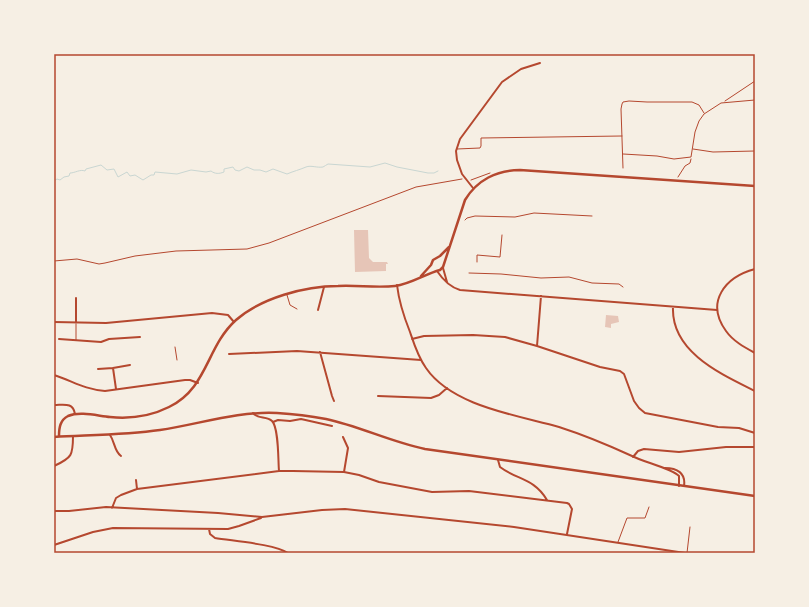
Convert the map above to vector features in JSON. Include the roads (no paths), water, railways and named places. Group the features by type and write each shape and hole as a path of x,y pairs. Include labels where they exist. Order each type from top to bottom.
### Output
{"street":[{"path":"473,188 465,178 458,162 457,149 465,132 502,82 522,69 540,63"},
{"path":"447,283 443,268 444,263 463,204 473,188 491,176 503,172 514,170 755,186"},
{"path":"421,276 431,265 432,261 449,247"},
{"path":"437,258 444,263"},
{"path":"431,265 432,268 447,283 453,288 460,290 717,310"},
{"path":"59,436 62,421 68,416 75,414 122,418 150,414 166,409 179,402 198,383 220,339 234,322 254,308 287,294 324,287 397,285 407,283 443,268"},
{"path":"755,269 739,275 727,283 721,293 717,310 721,324 728,334 738,343 755,353"},
{"path":"397,285 401,307 421,360 429,372 447,388 464,399 478,405 597,440 679,476 679,486"},
{"path":"318,310 324,287"},
{"path":"537,346 542,296"},
{"path":"76,298 76,323"},
{"path":"673,307 676,328 682,342 693,353 728,378 755,391"},
{"path":"54,322 106,323 212,313 228,316 234,322"},
{"path":"412,339 424,336 505,337 600,367 622,372 634,401 638,408 645,413 712,426 739,428 755,433"},
{"path":"59,339 101,342 109,339 140,337"},
{"path":"229,354 284,351 320,352 421,360"},
{"path":"320,352 334,401"},
{"path":"98,369 130,365"},
{"path":"113,368 116,389"},
{"path":"54,375 92,390 116,389 185,380 198,383"},
{"path":"378,396 431,398 439,395 447,388"},
{"path":"54,405 71,406 74,408 75,414"},
{"path":"253,413 254,416 273,422 302,419 332,426"},
{"path":"54,437 161,430 235,415 278,413 326,419 410,446 498,460 755,496"},
{"path":"273,422 276,430 280,471"},
{"path":"109,434 112,436 118,454 121,456"},
{"path":"54,466 65,461 71,456 73,436"},
{"path":"343,437 348,448 344,472"},
{"path":"633,457 638,451 644,449 679,452 726,447 755,446"},
{"path":"498,460 500,467 526,480 542,492 547,500"},
{"path":"663,468 676,469 681,472 684,478 684,486"},
{"path":"112,508 116,498 137,489 280,471 344,472 359,475 379,482 432,492 469,491 567,503 572,509 567,535"},
{"path":"136,480 137,489"},
{"path":"54,511 69,511 101,507 206,512 262,517 337,509 484,524 618,542 686,553"},
{"path":"54,545 93,532 113,528 228,529 262,517"},
{"path":"209,529 210,534 215,538 262,545 288,553"}],"lane":[{"path":"623,154 674,158 691,157 696,128 704,114 724,103 755,100"},
{"path":"624,168 622,104 626,101 692,102 699,105 704,114"},
{"path":"457,149 480,148 481,138 622,136"},
{"path":"692,149 713,152 755,151"},
{"path":"287,294 290,305 297,309"},
{"path":"76,323 76,340"},
{"path":"618,542 627,518 645,518 649,507"},
{"path":"686,553 690,527"}],"waterway":[{"path":"54,181 69,176 70,173 81,170 85,171 86,169 101,165 107,170 114,169 118,177 127,172 130,176 135,175 143,180 151,175 154,175 155,172 177,174 191,170 219,173 224,172 224,169 233,167 235,170 239,171 247,167 266,172 273,169 287,174 308,166 323,167 328,164 370,167 385,163 428,173 438,171"}]}
